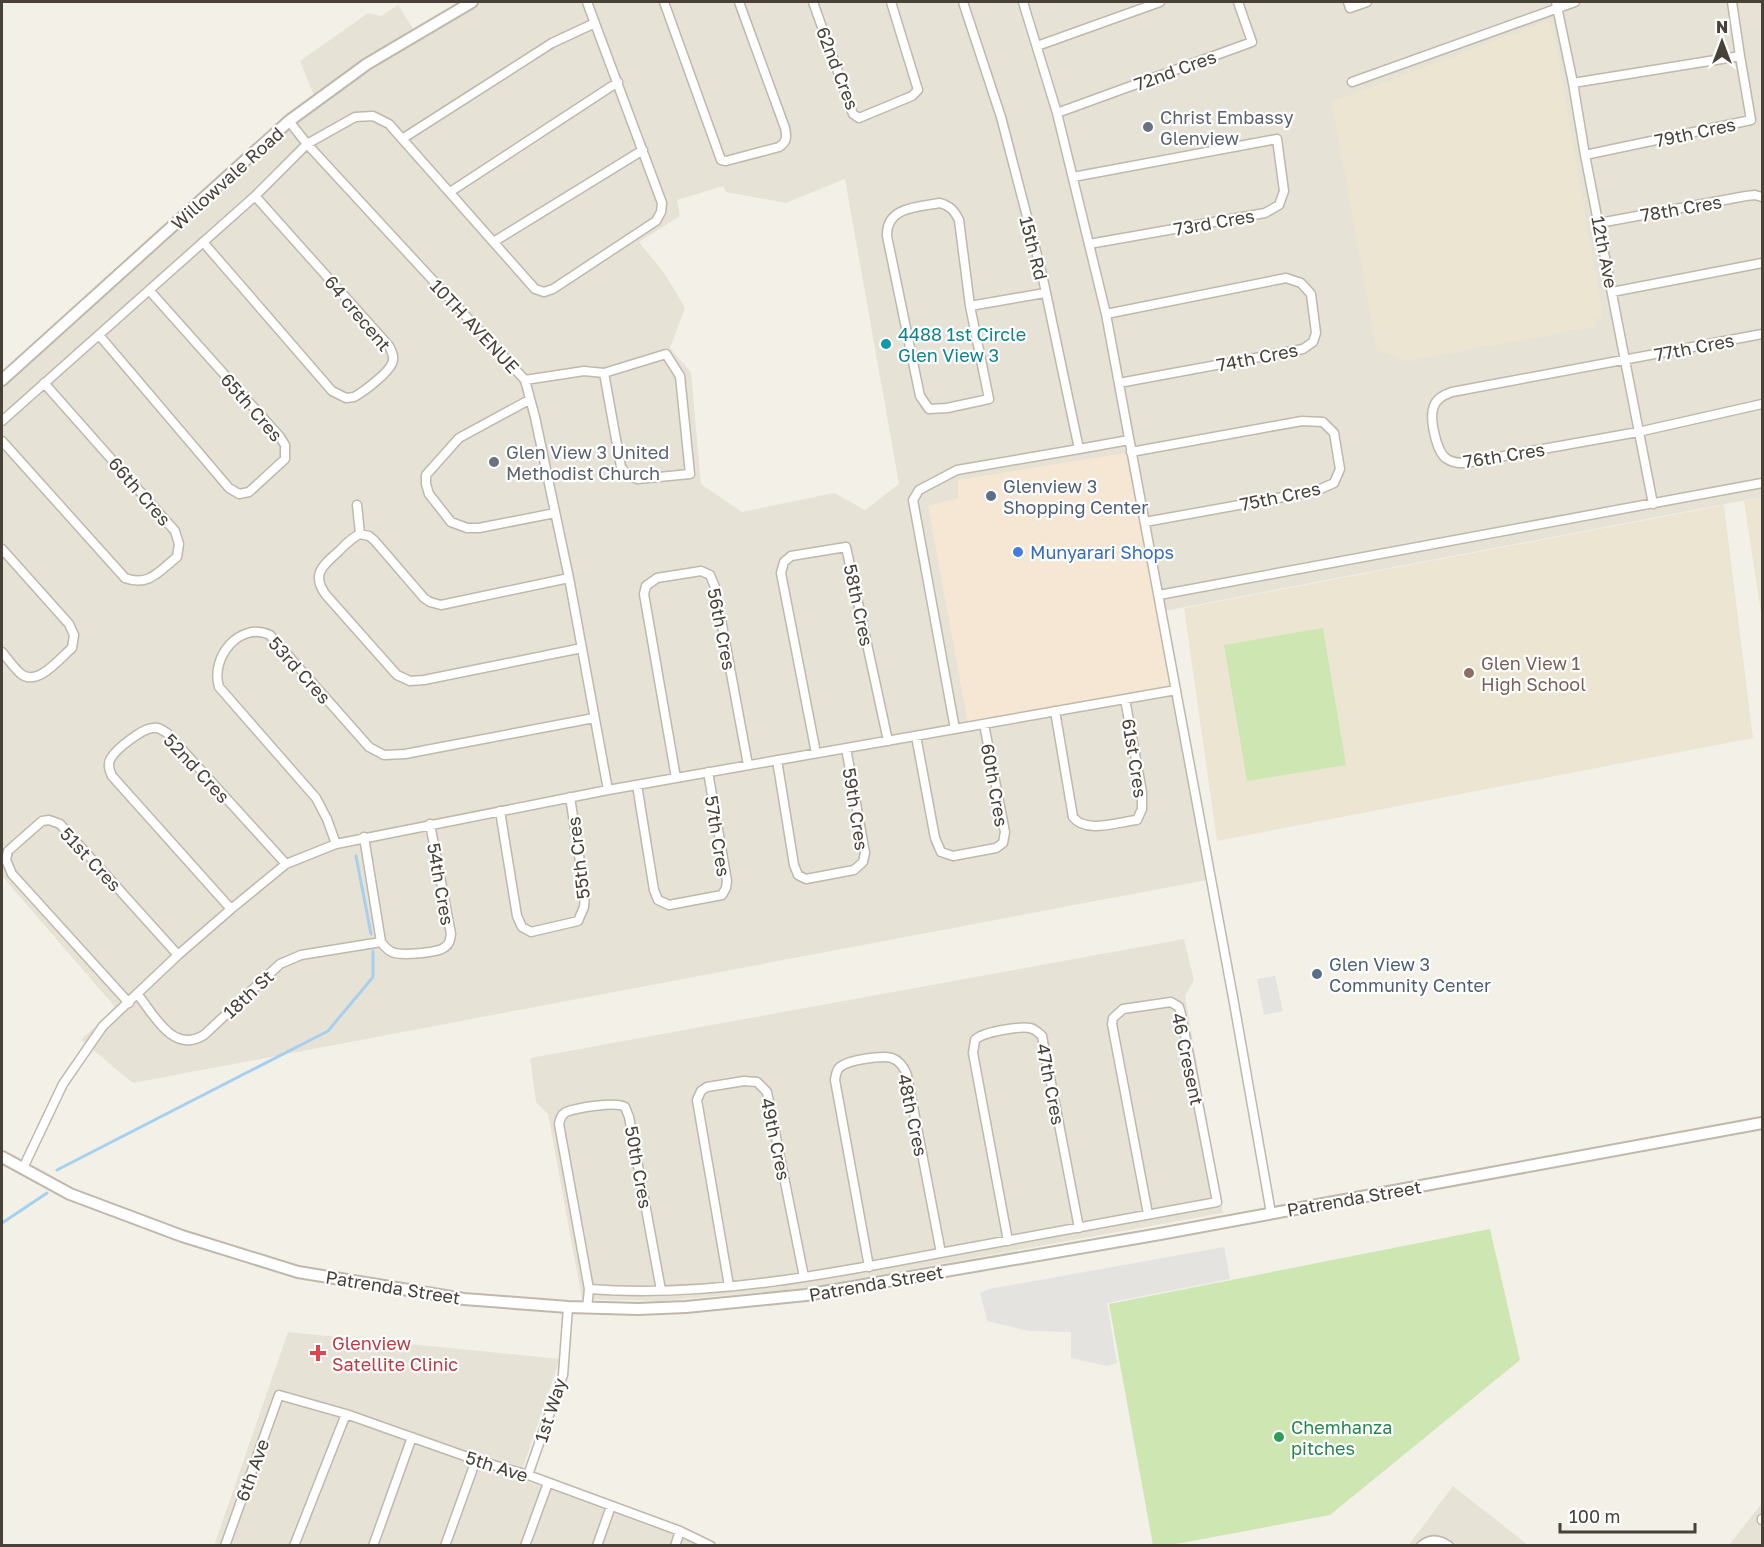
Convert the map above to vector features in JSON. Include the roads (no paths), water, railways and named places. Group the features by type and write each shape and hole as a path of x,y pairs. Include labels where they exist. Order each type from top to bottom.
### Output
{"street":[{"name":"Willowvale Road","path":"2,380 289,122 367,64 472,2"},
{"path":"2,421 255,196 308,144 345,121 362,115 380,118 402,139 495,241 535,289 544,292 553,289 656,221 661,212 662,203 587,2"},
{"path":"663,2 721,160 726,161 779,147 787,139 740,2"},
{"name":"62nd Cres","path":"813,2 854,114 860,118 912,96 918,90 891,2"},
{"name":"15th Rd","path":"963,2 1001,117 1045,293 1079,449"},
{"path":"1023,2 1057,113 1106,314 1160,595 1271,1213"},
{"path":"1037,46 1160,2"},
{"name":"72nd Cres","path":"1057,113 1252,42 1238,2"},
{"path":"1348,2 1350,8 1367,2"},
{"path":"1352,82 1557,5 1575,2"},
{"path":"1573,83 1740,56 1732,2"},
{"name":"12th Ave","path":"1557,5 1653,504"},
{"path":"402,139 552,43 595,22"},
{"name":"79th Cres","path":"1585,155 1751,120 1740,56"},
{"path":"450,192 618,82"},
{"name":"10TH AVENUE","path":"289,122 525,380 569,578 608,790"},
{"name":"73rd Cres","path":"1073,177 1277,139 1284,191 1279,205 1265,213 1089,244"},
{"path":"495,241 644,150"},
{"name":"64 crecent","path":"203,242 332,391 346,398 354,397 390,368 393,353 389,346 255,196"},
{"name":"78th Cres","path":"1599,223 1746,196 1762,197"},
{"path":"940,202 955,211 959,220 970,306 989,399 947,408 929,409 920,396 887,236 887,226 891,218 905,210 940,202"},
{"path":"1612,292 1762,263"},
{"name":"74th Cres","path":"1106,314 1286,278 1301,283 1311,294 1316,333 1313,342 1303,349 1119,383"},
{"name":"65th Cres","path":"99,335 229,488 239,494 249,492 285,459 285,446 280,437 149,290"},
{"path":"970,306 1045,293"},
{"name":"77th Cres","path":"1626,361 1762,334"},
{"path":"525,380 584,371 604,373 666,354 680,376 690,474 638,479 627,475 621,467 604,373"},
{"name":"76th Cres","path":"1626,361 1452,392 1436,401 1431,414 1441,453 1456,463 1638,432"},
{"name":"66th Cres","path":"2,441 125,578 137,582 148,580 177,557 179,544 175,531 44,383"},
{"path":"529,400 459,438 430,468 426,475 426,484 429,494 451,522 467,528 479,528 555,513"},
{"path":"1638,432 1762,404"},
{"name":"75th Cres","path":"1131,452 1302,421 1323,422 1334,433 1340,469 1334,483 1316,490 1145,522"},
{"path":"955,729 914,500 920,490 957,470 1129,440"},
{"path":"1160,595 1762,483"},
{"path":"357,505 360,534"},
{"path":"569,578 441,605 435,604 424,598 374,540 360,534 352,538 323,565 319,574 319,582 326,595 403,679 424,680 582,648"},
{"name":"58th Cres","path":"816,753 781,573 784,562 791,556 846,547 888,741"},
{"path":"2,549 69,624 74,635 72,648 40,675 30,678 21,674 2,652"},
{"name":"56th Cres","path":"676,778 644,594 646,586 657,578 701,571 710,575 715,587 748,765"},
{"name":"53rd Cres","path":"336,844 316,798 219,687 216,673 222,654 230,645 252,631 262,631 270,635 369,747 384,754 405,754 594,718"},
{"path":"23,1168 63,1084 103,1026 178,955 286,864 336,844 430,824 708,772 1176,690"},
{"name":"61st Cres","path":"1055,711 1073,817 1077,823 1086,826 1137,820 1142,809 1143,792 1125,699"},
{"name":"60th Cres","path":"916,736 935,838 941,852 953,856 996,848 1003,843 1005,832 984,724"},
{"name":"52nd Cres","path":"231,909 112,776 109,770 111,758 133,738 153,727 160,728 286,864"},
{"name":"59th Cres","path":"777,760 794,865 798,875 806,879 854,870 863,862 865,853 846,748"},
{"name":"57th Cres","path":"638,785 654,890 658,900 669,905 722,895 726,888 727,881 708,772"},
{"name":"55th Cres","path":"500,811 517,916 522,927 531,932 578,921 584,907 585,894 570,797"},
{"name":"51st Cres","path":"129,1003 12,874 6,860 8,851 42,821 54,821 60,824 178,955"},
{"name":"54th Cres","path":"381,942 394,953 403,954 438,950 450,942 450,926 430,824"},
{"path":"364,837 381,942"},
{"name":"18th St","path":"138,995 173,1037 187,1042 204,1035 280,964 301,955 381,942"},
{"name":"46 Cresent","path":"1171,1002 1176,1003 1181,1014 1216,1202 1148,1214 1112,1024 1116,1013 1123,1009 1171,1002"},
{"name":"47th Cres","path":"1008,1241 973,1053 975,1040 984,1034 1026,1028 1033,1029 1042,1036 1079,1227"},
{"name":"48th Cres","path":"869,1267 835,1080 840,1067 849,1062 887,1057 904,1067 941,1253"},
{"name":"49th Cres","path":"729,1286 697,1100 701,1091 707,1087 744,1081 757,1082 767,1092 804,1277"},
{"name":"50th Cres","path":"589,1289 559,1124 560,1119 568,1112 616,1103 625,1107 629,1117 661,1290"},
{"name":"Patrenda Street","path":"2,1157 70,1194 183,1236 298,1272 464,1299 587,1308 686,1307 806,1295 1762,1123"},
{"path":"587,1308 589,1289 622,1292 661,1290 729,1286 804,1277 869,1267 1148,1214"},
{"name":"1st Way","path":"528,1475 563,1375 568,1307"},
{"name":"5th Ave","path":"279,1395 346,1414 476,1460 528,1475 680,1531 711,1545"},
{"name":"6th Ave","path":"225,1545 279,1395"},
{"path":"294,1545 346,1414"},
{"path":"373,1545 412,1437"},
{"path":"445,1545 476,1460"},
{"path":"525,1545 548,1483"},
{"path":"597,1545 611,1506"},
{"path":"675,1545 680,1531"},
{"path":"1421,1545 1426,1541 1436,1539 1449,1545"}],"waterway":[{"path":"356,856 371,934"},
{"path":"57,1170 328,1031 373,977 373,951"},
{"path":"2,1223 47,1193"}],"place":[{"name":"Christ Embassy Glenview","path":"1148,127"},
{"name":"4488 1st Circle Glen View 3","path":"886,344"},
{"name":"Glen View 3 United Methodist Church","path":"494,462"},
{"name":"Glenview 3 Shopping Center","path":"991,496"},
{"name":"Munyarari Shops","path":"1018,552"},
{"name":"Glen View 1 High School","path":"1469,673"},
{"name":"Glen View 3 Community Center","path":"1317,974"},
{"name":"Glenview Satellite Clinic","path":"318,1353"},
{"name":"Chemhanza pitches","path":"1279,1437"}]}
